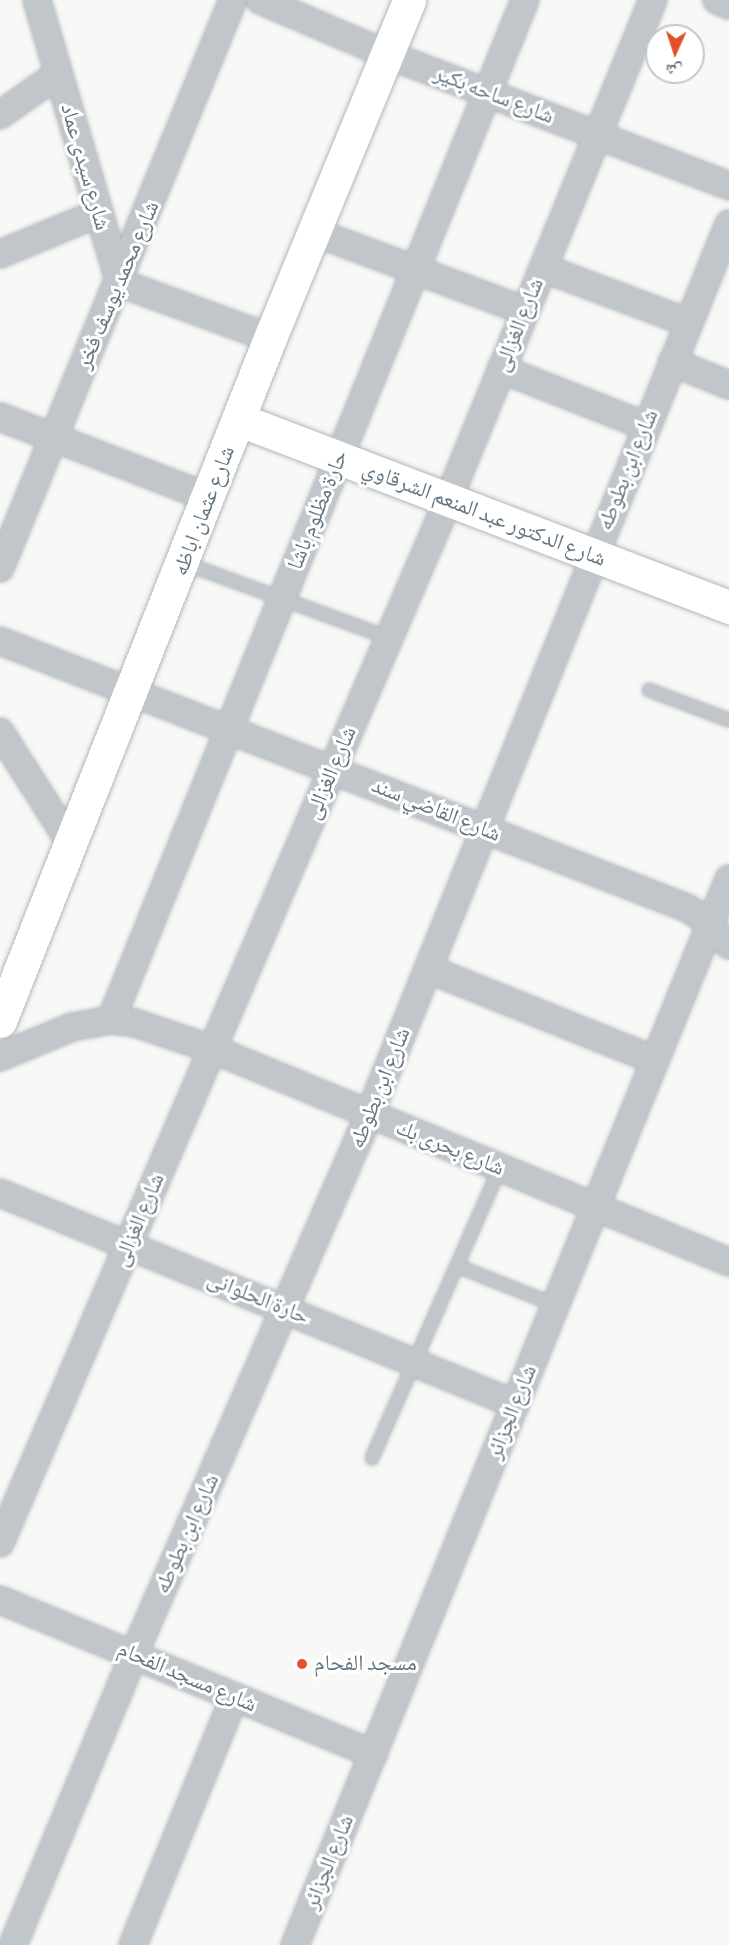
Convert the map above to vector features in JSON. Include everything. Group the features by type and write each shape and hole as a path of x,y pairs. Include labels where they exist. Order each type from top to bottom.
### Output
{"main road":[{"name":"شارع عثمان اباظه","path":"0,1021 210,498 270,338 408,0"},
{"name":"شارع الدكتور عبد المنعم الشرقاوي","path":"240,420 729,607"}],"street":[{"name":"شارع سيدى عماد","path":"37,0 120,283"},
{"name":"شارع محمد يوسف فخر","path":"0,568 120,283 233,0"},
{"name":"شارع ساحه بكير","path":"260,0 386,54 729,186"},
{"name":"حارة مظلوم باشا","path":"111,1020 525,0"},
{"name":"شارع الغزالى","path":"0,1543 448,500 653,0"},
{"path":"717,0 729,4"},
{"path":"0,115 58,74"},
{"path":"0,254 99,213"},
{"name":"شارع ابن بطوطه","path":"13,1945 134,1654 286,1310 369,1115 593,555 729,224"},
{"path":"314,232 417,268 525,310"},
{"path":"543,268 688,323"},
{"path":"120,283 270,338"},
{"path":"672,362 729,384"},
{"path":"501,369 646,426"},
{"path":"0,417 210,498"},
{"name":"شارع القاضي سند","path":"0,641 130,693 230,728 687,908 711,925 729,945"},
{"path":"0,732 70,842"},
{"name":"شارع الجزائر","path":"295,1945 729,879"},
{"path":"428,969 654,1060"},
{"name":"شارع بحرى بك","path":"0,1057 72,1027 111,1020 135,1023 212,1049 729,1262"},
{"name":"حارة الحلوانى","path":"0,1193 515,1404"},
{"name":"شارع مسجد الفحام","path":"0,1600 373,1754"},
{"path":"133,1945 234,1697"}],"lane":[{"path":"184,563 389,638"},
{"path":"649,690 729,720"},
{"path":"372,1458 500,1168"},
{"path":"457,1266 555,1305"}],"place":[{"name":"مسجد الفحام","path":"302,1664"}]}
